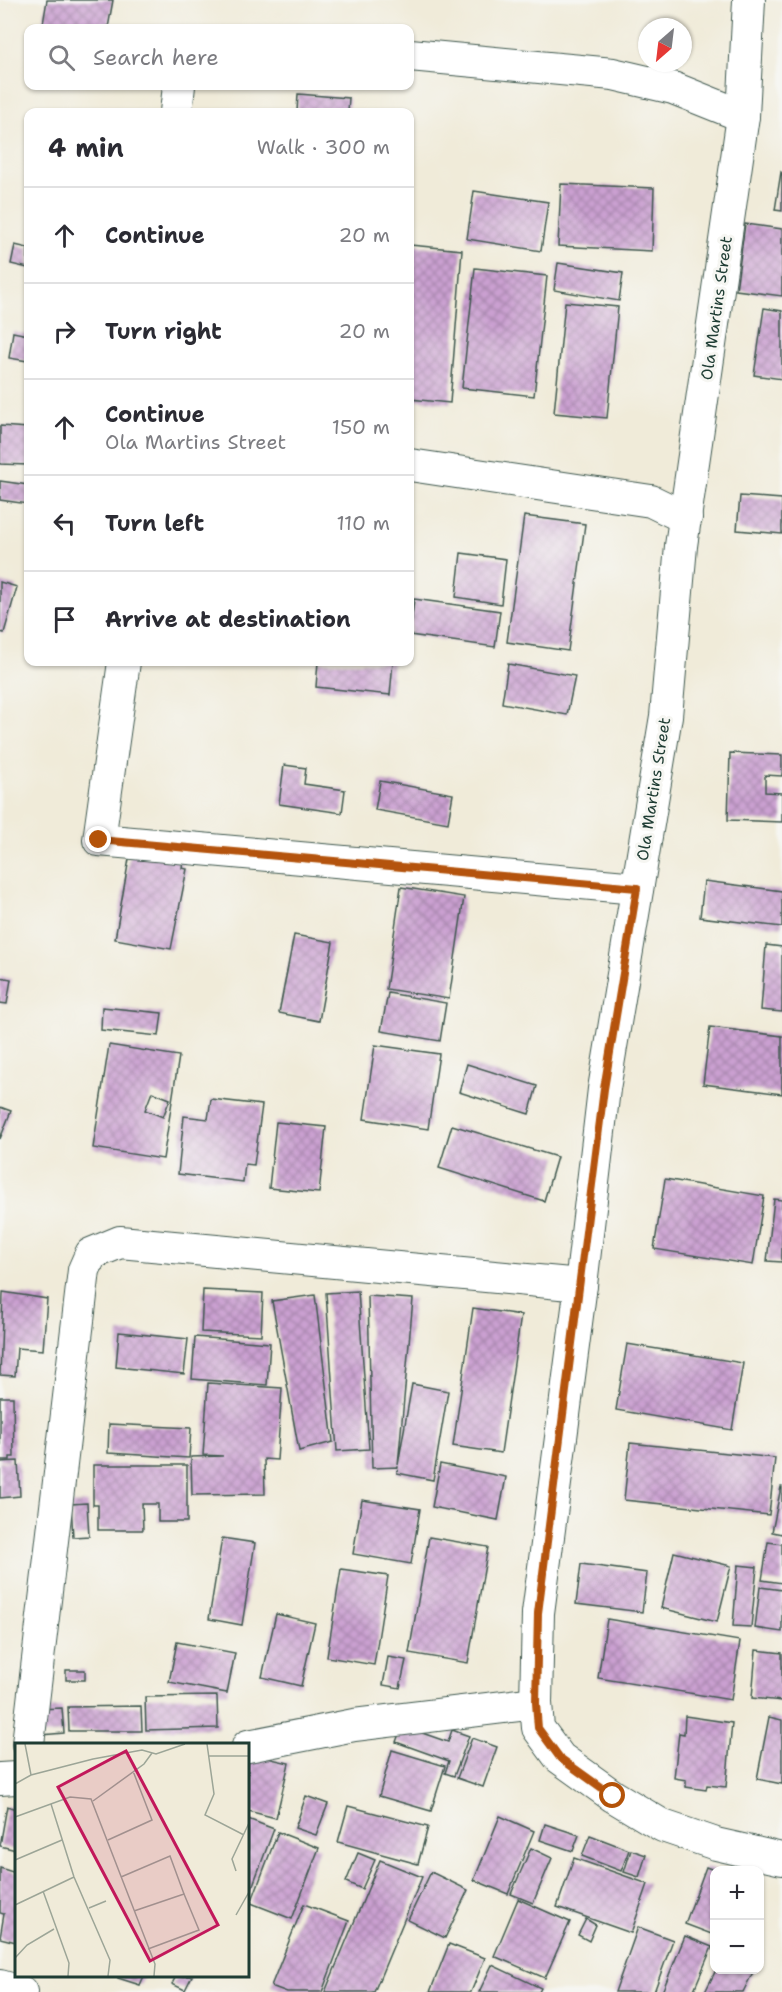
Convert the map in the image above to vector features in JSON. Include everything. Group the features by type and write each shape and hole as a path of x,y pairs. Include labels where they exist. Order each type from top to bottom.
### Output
{"street":[{"name":"Ola Martins Street","path":"749,0 742,116 681,546 666,716 604,1089 538,1613 536,1703 538,1728 560,1758 613,1796 663,1826 716,1844 782,1858"},
{"path":"414,55 613,74 673,88 742,116"},
{"path":"176,108 179,90"},
{"path":"414,466 621,495 651,501 686,518"},
{"path":"123,666 99,840 637,888"},
{"path":"28,1743 84,1270 91,1254 120,1242 581,1285"},
{"path":"249,1746 354,1725 536,1703"},
{"path":"0,1779 15,1778"}],"building":[{"path":"47,0 113,0 109,24 43,24"},
{"path":"298,94 349,98 348,108 297,108"},
{"path":"782,173 782,211 775,210"},
{"path":"561,184 654,188 652,251 558,246"},
{"path":"474,191 548,202 541,251 467,239"},
{"path":"745,224 782,229 782,296 736,290"},
{"path":"15,245 24,247 24,267 11,264"},
{"path":"414,245 462,250 450,403 414,399"},
{"path":"558,263 623,273 619,301 554,290"},
{"path":"475,268 547,276 534,396 462,388"},
{"path":"565,302 618,307 607,418 554,413"},
{"path":"764,308 782,311 782,379 754,375"},
{"path":"13,332 24,334 24,360 9,358"},
{"path":"0,426 24,428 24,465 0,464"},
{"path":"0,481 24,484 24,503 0,500"},
{"path":"740,496 782,499 782,534 737,530"},
{"path":"524,516 585,524 568,651 507,642"},
{"path":"461,553 506,559 501,604 456,597"},
{"path":"0,582 17,587 4,633 0,632"},
{"path":"414,599 500,611 495,647 414,636"},
{"path":"508,664 575,676 567,715 502,703"},
{"path":"318,666 393,666 390,695 316,687"},
{"path":"730,753 782,755 782,776 765,775 765,792 782,793 782,822 728,820"},
{"path":"284,765 306,768 304,784 345,790 342,813 279,804"},
{"path":"380,781 453,794 448,823 375,810"},
{"path":"130,853 183,861 182,868 187,869 171,949 115,939"},
{"path":"704,881 782,891 782,927 700,917"},
{"path":"401,887 464,897 449,999 386,989"},
{"path":"294,935 333,942 319,1021 279,1013"},
{"path":"766,945 782,947 782,1012 761,1010"},
{"path":"0,977 11,979 7,1004 0,1003"},
{"path":"388,993 446,1003 440,1041 381,1031"},
{"path":"102,1007 162,1013 159,1036 101,1030"},
{"path":"710,1027 782,1036 782,1094 703,1084"},
{"path":"109,1045 179,1056 163,1159 93,1148","holes":["152,1092 170,1099 163,1117 145,1110"]},
{"path":"375,1045 439,1054 428,1129 364,1119"},
{"path":"467,1064 537,1086 529,1114 459,1092"},
{"path":"211,1099 262,1105 254,1165 245,1164 243,1182 178,1174 184,1116 208,1119"},
{"path":"0,1107 11,1111 0,1139"},
{"path":"276,1122 326,1127 319,1193 269,1188"},
{"path":"452,1125 557,1157 544,1201 439,1168"},
{"path":"665,1179 764,1196 753,1265 654,1249"},
{"path":"774,1199 782,1200 782,1262 767,1261"},
{"path":"203,1290 263,1293 261,1335 201,1332"},
{"path":"358,1291 369,1449 337,1451 326,1293"},
{"path":"3,1292 47,1299 43,1350 17,1348 15,1376 0,1375"},
{"path":"315,1295 333,1442 299,1451 272,1301"},
{"path":"368,1296 413,1299 398,1465 412,1384 448,1391 433,1480 397,1473 398,1467 372,1468"},
{"path":"473,1308 521,1315 501,1453 453,1446"},
{"path":"119,1332 188,1339 184,1374 116,1367"},
{"path":"195,1337 270,1343 267,1385 192,1379"},
{"path":"627,1344 743,1363 732,1430 616,1410"},
{"path":"208,1383 282,1388 277,1460 264,1459 265,1494 192,1495 191,1457 223,1456 203,1455"},
{"path":"0,1397 13,1397 14,1457 10,1457 10,1460 0,1460"},
{"path":"109,1424 191,1428 189,1458 108,1453"},
{"path":"630,1443 775,1458 769,1515 624,1500"},
{"path":"18,1461 20,1496 0,1498 0,1462"},
{"path":"440,1464 506,1477 498,1520 432,1507"},
{"path":"93,1465 187,1465 187,1522 158,1522 158,1504 142,1504 143,1530 98,1530 98,1505 93,1505"},
{"path":"782,1487 782,1534 772,1532"},
{"path":"362,1500 420,1509 411,1564 353,1554"},
{"path":"87,1503 89,1536 73,1537 71,1504"},
{"path":"429,1537 488,1547 468,1663 409,1653"},
{"path":"222,1538 255,1543 242,1625 209,1619"},
{"path":"768,1542 782,1544 782,1583 762,1580"},
{"path":"674,1552 731,1566 717,1622 661,1608"},
{"path":"581,1564 647,1573 642,1612 576,1604"},
{"path":"738,1565 757,1567 751,1627 733,1626"},
{"path":"341,1569 388,1576 374,1665 327,1657"},
{"path":"760,1587 782,1590 782,1632 755,1628"},
{"path":"276,1614 315,1623 301,1686 262,1677"},
{"path":"607,1619 740,1641 731,1700 598,1678"},
{"path":"177,1642 235,1653 227,1693 169,1682"},
{"path":"756,1650 782,1653 782,1701 752,1698"},
{"path":"388,1657 406,1660 400,1688 383,1685"},
{"path":"66,1670 85,1670 85,1680 66,1680"},
{"path":"217,1696 218,1728 146,1730 145,1697"},
{"path":"141,1706 142,1731 69,1731 68,1707"},
{"path":"62,1708 64,1733 41,1735 38,1709"},
{"path":"685,1716 732,1723 726,1787 707,1785 706,1790 686,1787 686,1780 674,1778 679,1733 684,1734"},
{"path":"769,1717 782,1720 782,1784 757,1779"},
{"path":"402,1726 448,1742 452,1730 469,1736 454,1776 445,1773 449,1761 396,1742"},
{"path":"472,1738 497,1747 483,1787 457,1778"},
{"path":"392,1750 445,1766 431,1811 379,1796"},
{"path":"250,1754 289,1763 276,1818 249,1811"},
{"path":"306,1796 328,1804 316,1835 295,1828"},
{"path":"7,1806 15,1809 15,1850 0,1846"},
{"path":"348,1806 428,1827 418,1864 338,1842"},
{"path":"500,1816 534,1831 508,1894 474,1880"},
{"path":"249,1819 274,1829 249,1895"},
{"path":"545,1824 579,1835 573,1851 540,1840"},
{"path":"278,1832 319,1848 292,1919 251,1903"},
{"path":"590,1835 629,1850 621,1871 582,1856"},
{"path":"531,1848 552,1858 533,1903 511,1894"},
{"path":"631,1850 646,1855 639,1877 624,1872"},
{"path":"358,1853 375,1860 362,1889 346,1882"},
{"path":"574,1858 648,1884 631,1933 557,1907"},
{"path":"380,1860 422,1877 374,1992 325,1992"},
{"path":"706,1867 710,1868 710,1933 685,1924"},
{"path":"0,1868 15,1873 15,1942 0,1938 4,1914 0,1913"},
{"path":"431,1872 468,1890 445,1938 408,1920"},
{"path":"518,1899 570,1922 545,1978 494,1956"},
{"path":"304,1904 349,1921 322,1992 287,1992 271,1986"},
{"path":"586,1919 596,1925 589,1941 578,1935"},
{"path":"638,1927 673,1940 654,1992 615,1992"},
{"path":"685,1936 710,1946 710,1952 693,1992 662,1992"},
{"path":"449,1944 485,1958 471,1992 430,1992"},
{"path":"492,1965 541,1988 539,1992 479,1992"},
{"path":"714,1974 752,1974 743,1992 705,1992"},
{"path":"118,1977 144,1977 140,1985"},
{"path":"176,1977 192,1977 185,1990 172,1984"}],"route":[{"path":"99,840 637,888 604,1089 538,1613 536,1703 538,1728 560,1758 613,1796"}]}
